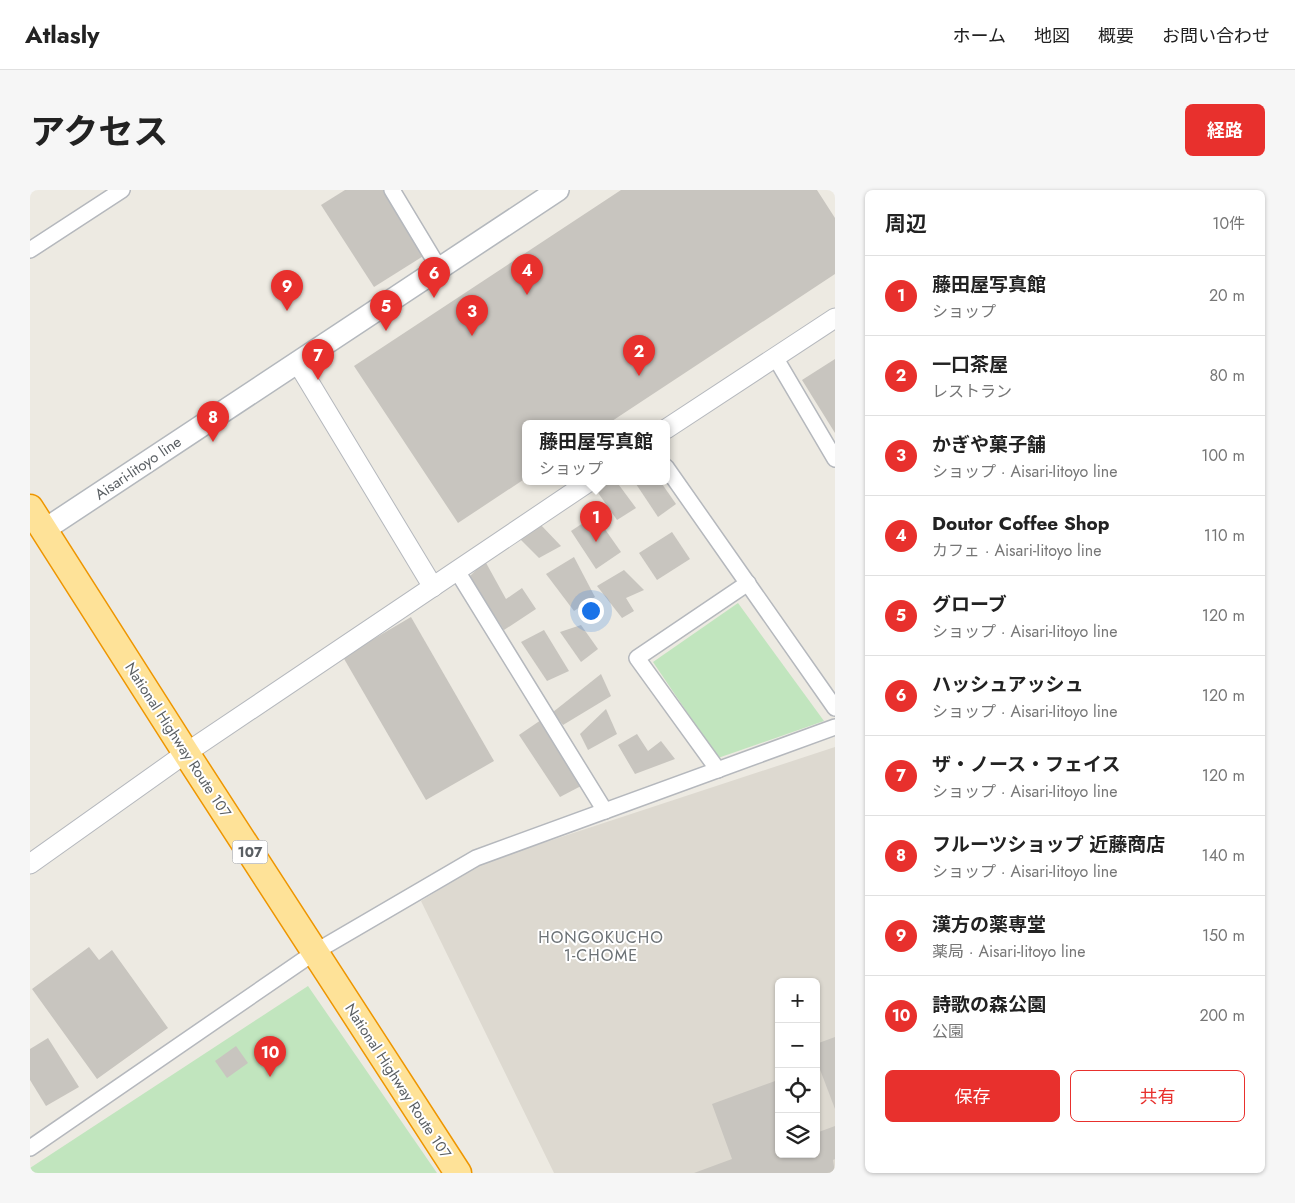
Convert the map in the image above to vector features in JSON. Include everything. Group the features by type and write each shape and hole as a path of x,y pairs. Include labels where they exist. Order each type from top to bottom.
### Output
{"highway":[{"name":"National Highway Route 107","path":"30,508 458,1173"}],"main road":[{"name":"Aisari-Iitoyo line","path":"44,530 558,190"}],"street":[{"path":"30,250 122,190"},
{"path":"392,190 439,268"},
{"path":"670,427 835,318"},
{"path":"776,357 835,459"},
{"path":"297,362 433,587"},
{"path":"670,473 835,708"},
{"path":"30,864 186,753 584,485"},
{"path":"457,570 605,811"},
{"path":"718,770 638,658 748,583"},
{"path":"30,1148 315,952 476,858 835,726"}],"shaded area":[{"path":"835,747 835,1173 554,1173 421,901 482,863"}],"green space":[{"path":"738,603 824,721 718,758 653,662"},
{"path":"308,986 437,1173 30,1173 30,1168"}],"building":[{"path":"345,190 383,190 425,255 374,287 321,205"},
{"path":"621,190 817,190 835,218 835,274 614,420 522,420 522,481 458,523 354,366"},
{"path":"835,359 835,433 802,380"},
{"path":"593,485 619,485 636,508 617,520"},
{"path":"637,485 663,485 676,504 658,517"},
{"path":"595,515 621,552 596,569 571,531"},
{"path":"539,523 561,546 539,558 519,538"},
{"path":"672,532 690,559 657,580 639,553"},
{"path":"574,557 595,597 574,611 546,574"},
{"path":"485,561 506,599 522,588 536,609 504,630 469,577"},
{"path":"624,570 644,590 626,598 634,611 622,618 597,586"},
{"path":"411,617 494,761 426,800 343,657"},
{"path":"581,625 598,649 581,662 560,632"},
{"path":"544,630 569,671 547,681 521,642"},
{"path":"601,674 611,696 563,725 553,712"},
{"path":"606,709 617,734 588,750 580,734"},
{"path":"541,720 581,786 560,797 519,735"},
{"path":"637,734 648,751 661,741 675,759 635,774 618,745"},
{"path":"89,947 99,960 112,950 168,1028 97,1079 32,989"},
{"path":"835,1037 835,1109 820,1070 820,1043"},
{"path":"48,1038 79,1087 46,1106 30,1080 30,1049"},
{"path":"236,1046 248,1063 227,1078 215,1061"},
{"path":"775,1081 775,1158 820,1158 820,1132 835,1126 835,1159 833,1160 835,1173 694,1173 732,1159 712,1104"}],"place":[{"name":"Doutor Coffee Shop","path":"527,295"},
{"name":"ハッシュアッシュ","path":"434,298"},
{"name":"漢方の薬専堂","path":"287,311"},
{"name":"グローブ","path":"386,331"},
{"name":"かぎや菓子舗","path":"472,336"},
{"name":"一口茶屋","path":"639,376"},
{"name":"ザ・ノース・フェイス","path":"318,380"},
{"name":"フルーツショップ 近藤商店","path":"213,442"},
{"name":"藤田屋写真館","path":"596,542"},
{"name":"詩歌の森公園","path":"270,1077"}],"district":[{"name":"HONGOKUCHO 1-CHOME","path":"601,946"}]}
